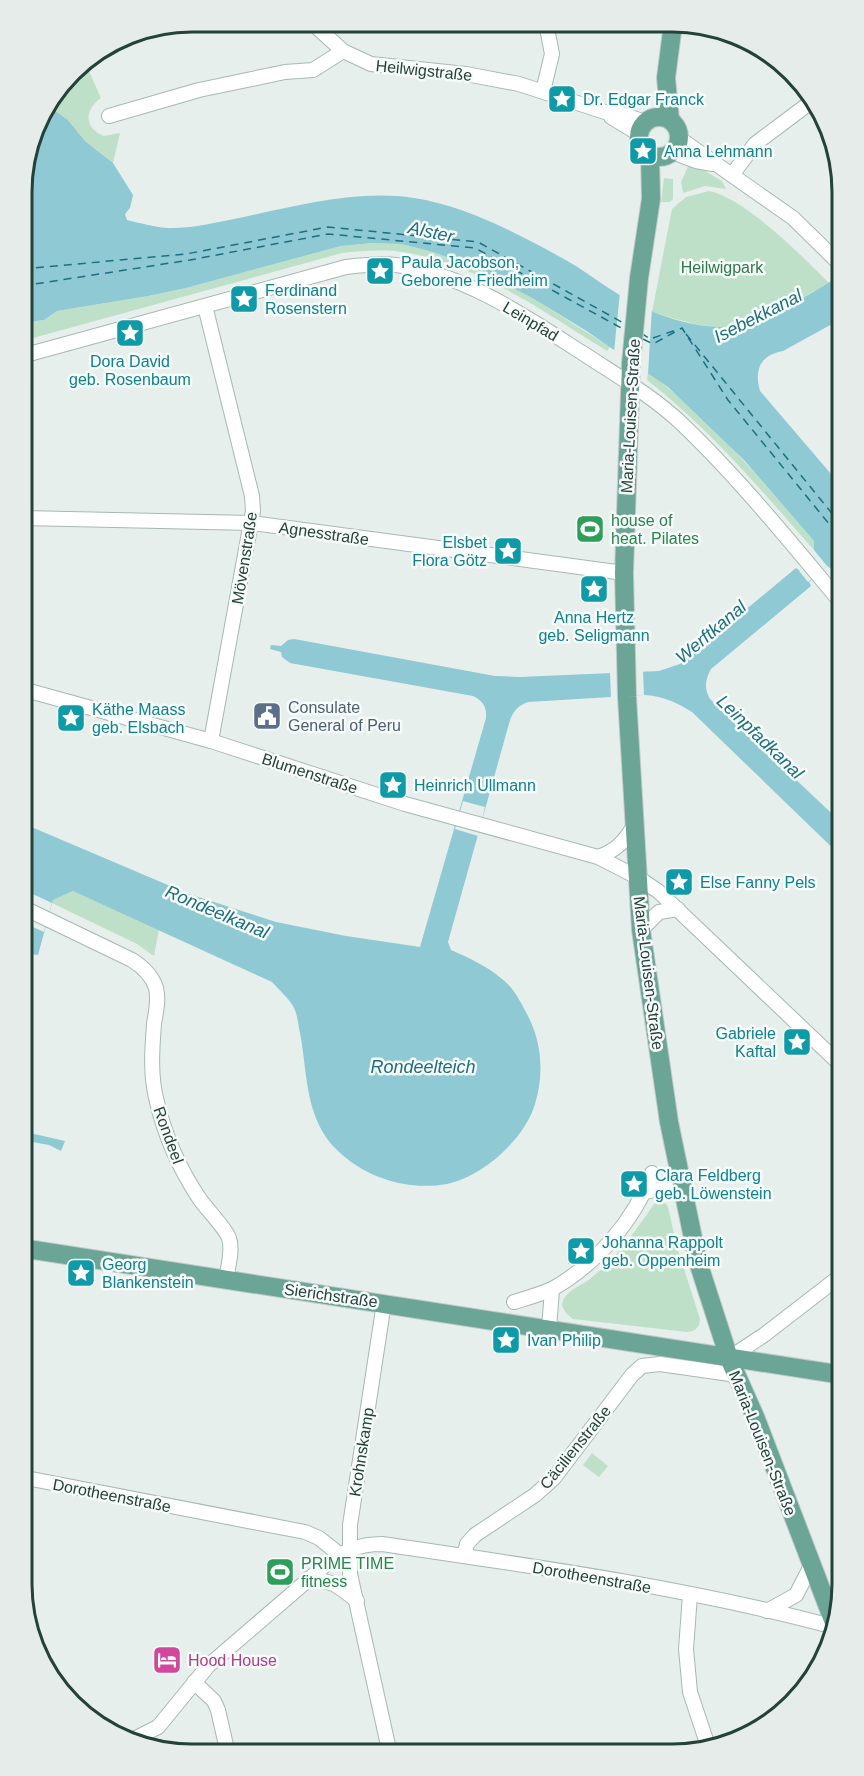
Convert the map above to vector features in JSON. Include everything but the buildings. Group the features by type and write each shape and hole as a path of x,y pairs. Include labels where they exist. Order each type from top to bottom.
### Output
{"main road":[{"path":"652,123 677,128 666,150 641,147 652,123 666,78 672,32"},
{"name":"Maria-Louisen-Straße","path":"666,150 651,199 637,297 630,384 624,573 627,697 641,930 669,1122 698,1262 733,1366 830,1612"},
{"name":"Sierichstraße","path":"32,1250 641,1343 733,1366 832,1374"}],"street":[{"name":"Heilwigstraße","path":"320,32 343,51 363,62 379,66 466,74 519,84 605,112 618,122 652,123"},
{"path":"543,91 552,54 548,32"},
{"path":"109,116 199,90 285,72 314,70 343,51"},
{"path":"732,175 755,144 807,105"},
{"path":"666,150 696,161 713,164 732,175 793,218 832,256"},
{"name":"Leinpfad","path":"32,353 346,267 371,264 396,265 441,277 512,309 630,384 677,420 734,478 832,592"},
{"name":"Mövenstraße","path":"205,306 254,511 211,741"},
{"name":"Agnesstraße","path":"32,518 252,524 624,573"},
{"name":"Blumenstraße","path":"32,692 211,741 405,804 598,857 638,877 658,891 832,1056"},
{"path":"598,857 621,845 634,825"},
{"path":"641,930 659,912 678,909"},
{"name":"Rondeel","path":"32,912 132,960 142,966 151,978 156,988 158,1001 152,1071 157,1102 167,1137 180,1166 198,1197 228,1237 230,1248 226,1279"},
{"path":"514,1302 552,1289 584,1266 611,1241 644,1192 652,1173"},
{"path":"644,1192 681,1185"},
{"path":"733,1366 764,1335 832,1282"},
{"path":"549,1329 552,1289"},
{"name":"Krohnskamp","path":"384,1303 345,1551 388,1744"},
{"path":"641,1343 660,1364"},
{"name":"Cäcilienstraße","path":"464,1556 467,1544 475,1535 535,1495 554,1478 637,1370 647,1364 660,1364"},
{"name":"Sierichstraße","path":"660,1364 733,1366"},
{"name":"Dorotheenstraße","path":"32,1480 305,1532 345,1551 369,1544 382,1544 464,1556 690,1595 827,1625"},
{"path":"141,1736 158,1727 194,1682 222,1653 308,1579 345,1551"},
{"path":"767,1611 796,1595 811,1566"},
{"path":"308,1579 325,1580 335,1584 357,1601"},
{"path":"690,1595 686,1649 690,1692 706,1740"},
{"path":"194,1682 214,1701 226,1744"}],"green space":[{"path":"88,69 101,98 91,108 90,124 97,133 104,136 120,133 113,163 85,141 68,120 54,110 78,78"},
{"path":"690,162 722,181 726,189 705,186 683,193 681,182"},
{"path":"664,178 673,179 673,199 670,202 661,202"},
{"name":"Heilwigpark","path":"709,191 723,196 756,216 829,283 773,314 740,326 706,326 652,312 672,209 686,197"},
{"path":"372,243 401,244 433,252 471,266 534,299 610,347 607,351 509,291 457,267 430,258 380,250 342,253 32,338 32,322 44,320 57,311 186,288 341,246"},
{"path":"648,372 694,410 736,452 814,541 814,550 714,440 647,380"},
{"path":"73,891 159,929 154,956 137,944 52,903 53,900"},
{"path":"658,1201 665,1203 668,1207 677,1247 700,1319 698,1327 687,1332 573,1319 562,1306 565,1297 609,1262"},
{"path":"592,1453 608,1466 599,1477 583,1465"}],"water":[{"path":"54,110 68,120 85,141 113,163 133,195 130,208 125,214 127,220 152,226 192,227 346,198 391,196 414,198 455,208 498,225 576,266 645,309 676,320 707,326 738,326 762,319 832,280 832,324 783,351 769,356 761,365 758,383 760,391 832,475 832,568 827,566 809,582 811,586 711,669 706,684 710,699 832,814 832,847 692,712 675,702 644,695 528,702 519,707 510,720 448,942 451,950 490,970 517,996 533,1026 539,1048 540,1082 530,1117 512,1143 488,1165 460,1180 432,1186 403,1184 361,1169 338,1151 318,1124 313,1108 295,1010 272,982 73,891 53,900 38,955 32,954 32,827 189,894 276,922 346,936 420,947 486,718 484,705 473,696 290,663 282,657 281,652 270,649 271,645 281,646 288,640 294,639 495,676 659,671 680,664 796,568 800,571 818,555 814,550 814,541 744,460 668,387 585,330 534,299 471,266 433,252 401,244 372,243 341,246 186,288 57,311 44,320 32,322 32,181 37,150"},
{"path":"32,1134 65,1141 61,1151 49,1145 32,1142"}],"pier":[{"path":"620,292 652,308 648,374 614,352"},
{"path":"818,555 827,566 808,582 799,571"},
{"path":"643,671 644,695 611,698 610,673"},
{"path":"463,801 485,807 478,836 455,829"},
{"path":"32,894 52,903 44,932 32,927"}],"ferry route":[{"path":"32,268 186,254 328,227 478,242 627,325"},
{"path":"32,284 190,260 328,234 475,248 625,330"},
{"path":"643,339 653,344 682,328 728,400 832,528"},
{"path":"641,333 650,339 676,330"},
{"path":"686,334 832,513"}],"place":[{"name":"Dr. Edgar Franck","path":"562,99"},
{"name":"Anna Lehmann","path":"643,151"},
{"name":"Paula Jacobson, Geborene Friedheim","path":"380,271"},
{"name":"Ferdinand Rosenstern","path":"244,299"},
{"name":"Dora David geb. Rosenbaum","path":"130,333"},
{"name":"house of heat. Pilates","path":"590,529"},
{"name":"Elsbet Flora Götz","path":"508,551"},
{"name":"Anna Hertz geb. Seligmann","path":"594,589"},
{"name":"Consulate General of Peru","path":"267,716"},
{"name":"Käthe Maass geb. Elsbach","path":"71,718"},
{"name":"Heinrich Ullmann","path":"393,785"},
{"name":"Else Fanny Pels","path":"679,882"},
{"name":"Gabriele Kaftal","path":"797,1042"},
{"name":"Clara Feldberg geb. Löwenstein","path":"634,1184"},
{"name":"Johanna Rappolt geb. Oppenheim","path":"581,1251"},
{"name":"Georg Blankenstein","path":"81,1273"},
{"name":"Ivan Philip","path":"506,1340"},
{"name":"PRIME TIME fitness","path":"280,1572"},
{"name":"Hood House","path":"167,1660"}],"water label":[{"name":"Alster","path":"431,232"},
{"name":"Isebekkanal","path":"758,316"},
{"name":"Werftkanal","path":"711,632"},
{"name":"Leinpfadkanal","path":"760,737"},
{"name":"Rondeelkanal","path":"217,912"},
{"name":"Rondeelteich","path":"423,1067"}]}
